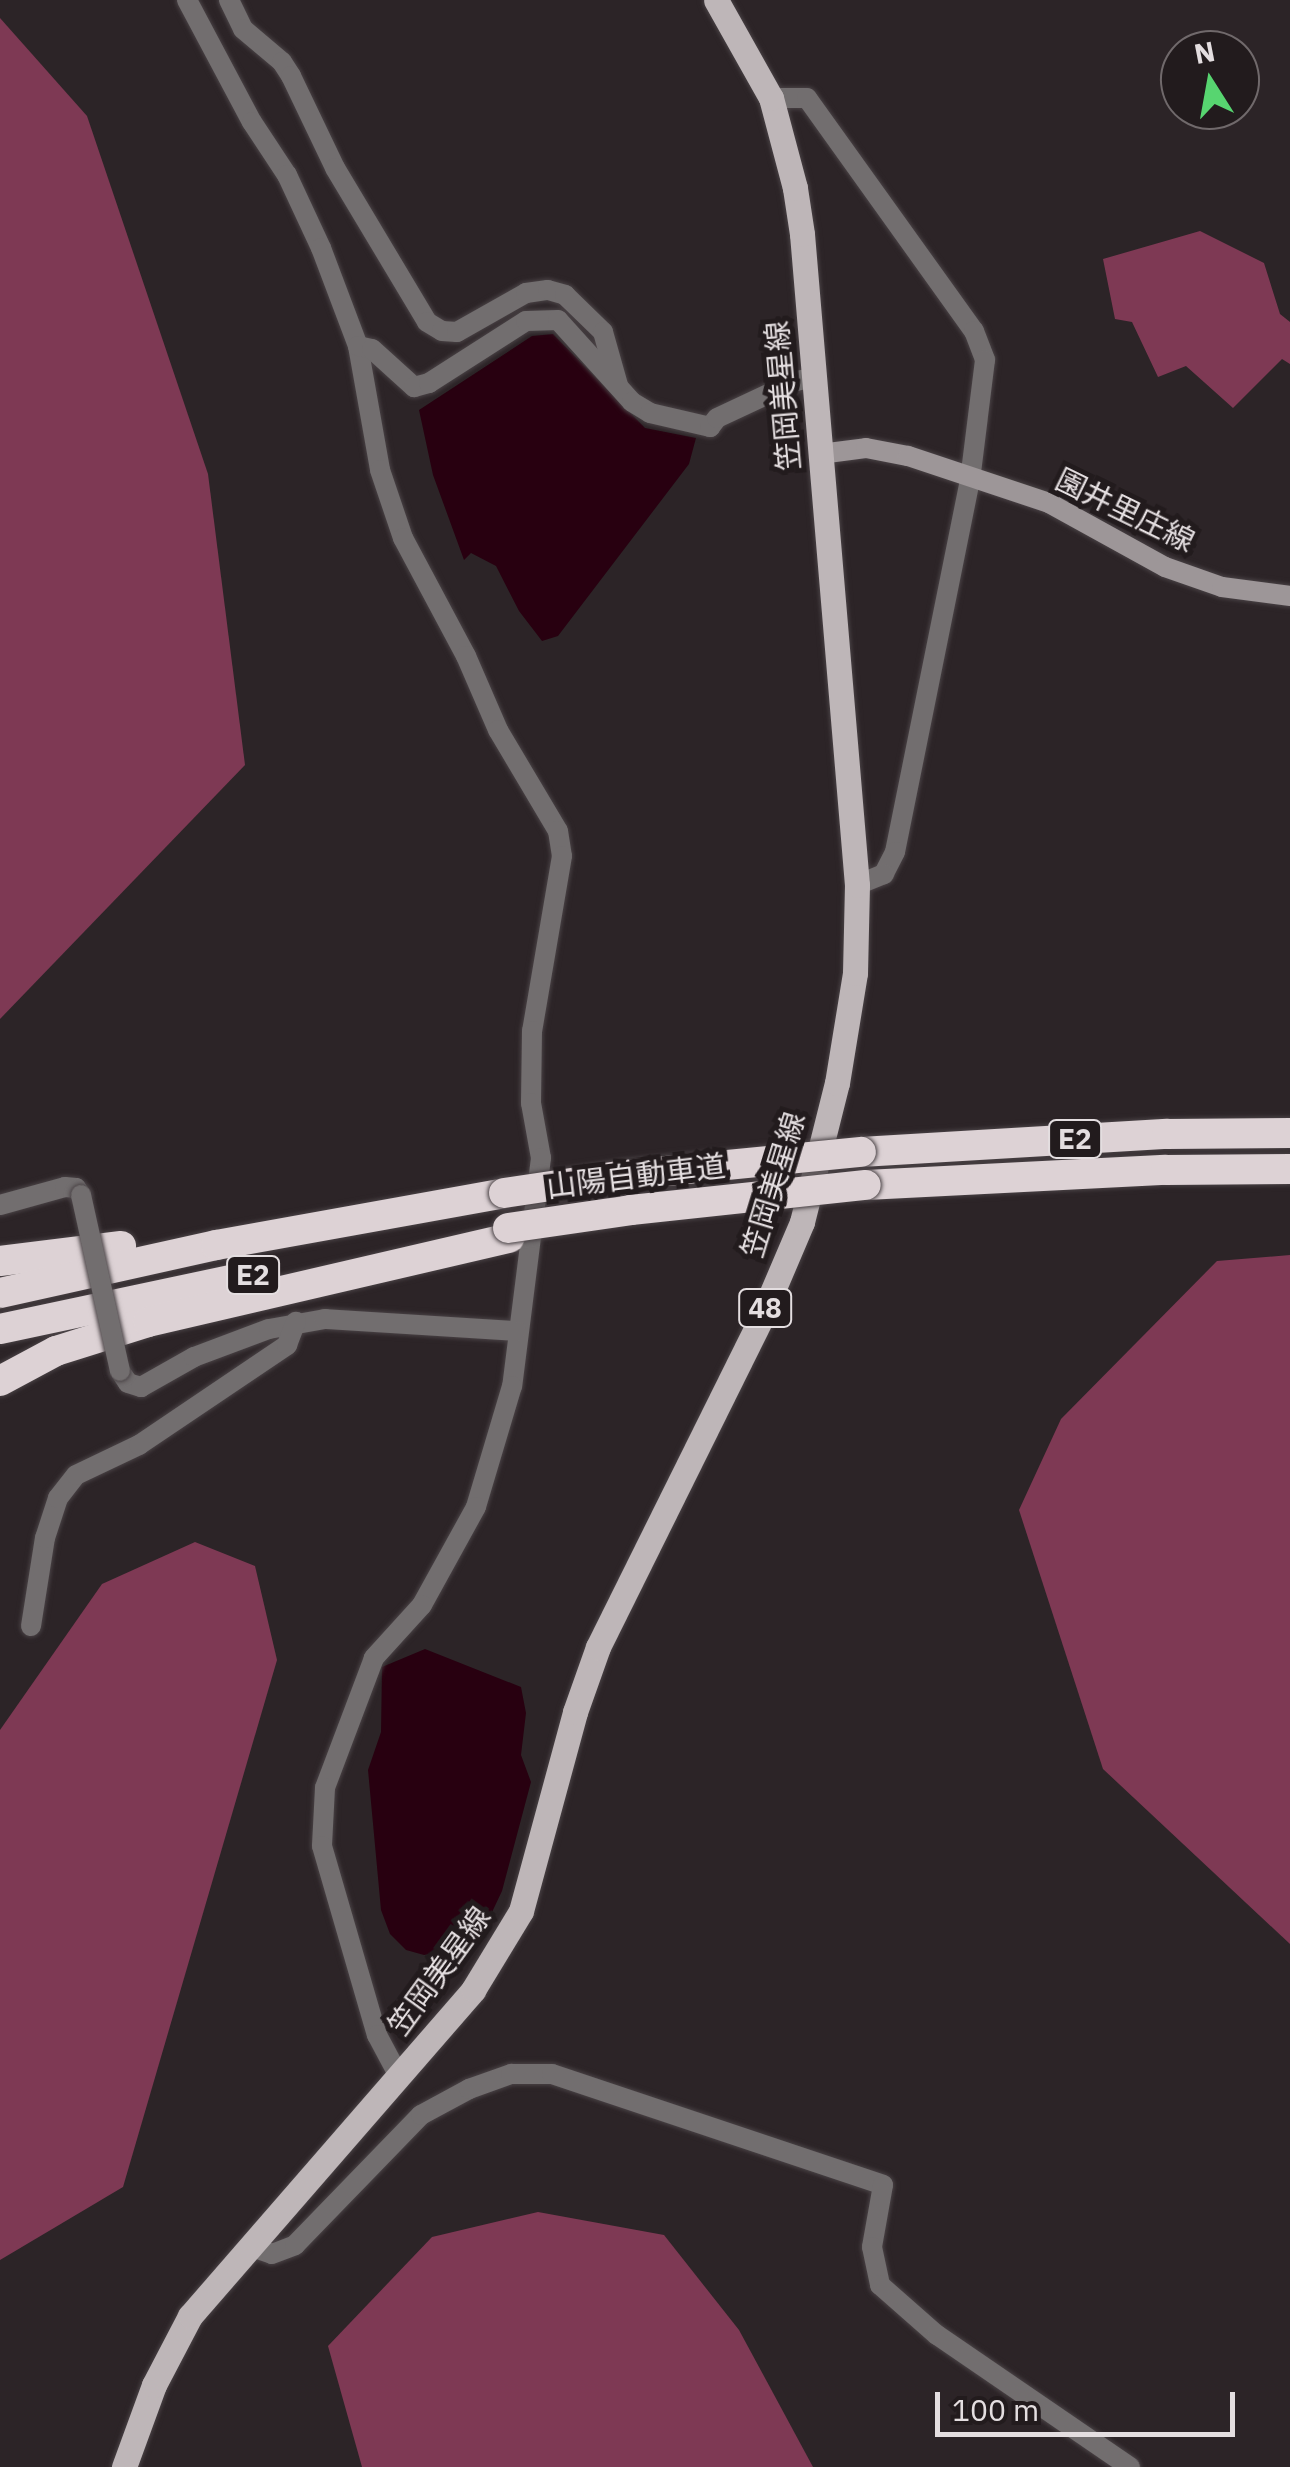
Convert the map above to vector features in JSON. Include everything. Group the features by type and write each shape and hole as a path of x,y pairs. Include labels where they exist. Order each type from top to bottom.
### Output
{"highway":[{"name":"山陽自動車道","path":"0,1293 354,1218 664,1170 861,1152 1167,1134 1290,1134"},
{"name":"山陽自動車道","path":"0,1329 224,1281 631,1210 866,1185 1166,1170 1290,1169"},
{"path":"0,1262 354,1218"},
{"path":"0,1381 56,1351 148,1322 508,1233"}],"main road":[{"name":"笠岡美星線","path":"124,2467 170,2350 190,2316 473,1990 521,1911 575,1712 598,1647 762,1316 802,1222 837,1083 854,973 857,884 798,203 772,98 716,0"},
{"name":"園井里庄線","path":"820,454 866,448 908,456 970,480 1049,503 1164,567 1222,586 1290,596"}],"street":[{"path":"187,0 252,122 287,175 347,308 358,346 380,470 403,538 466,656 498,730 558,830 562,856 532,1031 530,1103 541,1158 512,1386 476,1507 422,1604 374,1658 325,1788 322,1846 376,2036 400,2078"},
{"path":"229,0 244,29 282,62 335,168 428,322 442,331 457,332 526,293 548,290 566,294 602,332 614,358 618,385"},
{"path":"772,98 807,98 974,332 984,360 984,387 970,480 894,852 884,874 857,884"},
{"path":"358,346 372,348 414,386 428,383 526,321 558,320 650,414 710,427 717,418 796,381 812,378"},
{"path":"0,1205 65,1187 76,1188 120,1371 128,1384 142,1387 194,1357 296,1322 324,1319 516,1331"},
{"path":"31,1626 45,1538 58,1498 76,1475 139,1445 286,1345 296,1322"},
{"path":"249,2246 272,2254 295,2245 421,2115 468,2088 511,2074 552,2074 883,2185 872,2247 880,2284 937,2335 1130,2467"}],"shaded area":[{"path":"0,18 87,116 208,474 245,765 0,1019"},
{"path":"1200,231 1264,263 1280,314 1290,322 1290,364 1282,359 1233,408 1186,366 1158,377 1132,322 1115,319 1103,259"},
{"path":"553,334 645,428 696,438 689,464 558,636 542,641 519,611 496,566 471,553 464,560 433,475 419,410 532,336"},
{"path":"1290,1255 1290,1944 1103,1769 1019,1510 1061,1419 1217,1261"},
{"path":"195,1542 255,1566 277,1660 123,2187 0,2260 0,1730 102,1584"},
{"path":"425,1649 521,1687 526,1713 521,1755 531,1782 502,1891 485,1927 443,1952 424,1955 406,1950 390,1934 381,1910 368,1770 381,1732 382,1667"},
{"path":"538,2212 664,2235 739,2330 813,2467 362,2467 328,2346 432,2237"}]}
